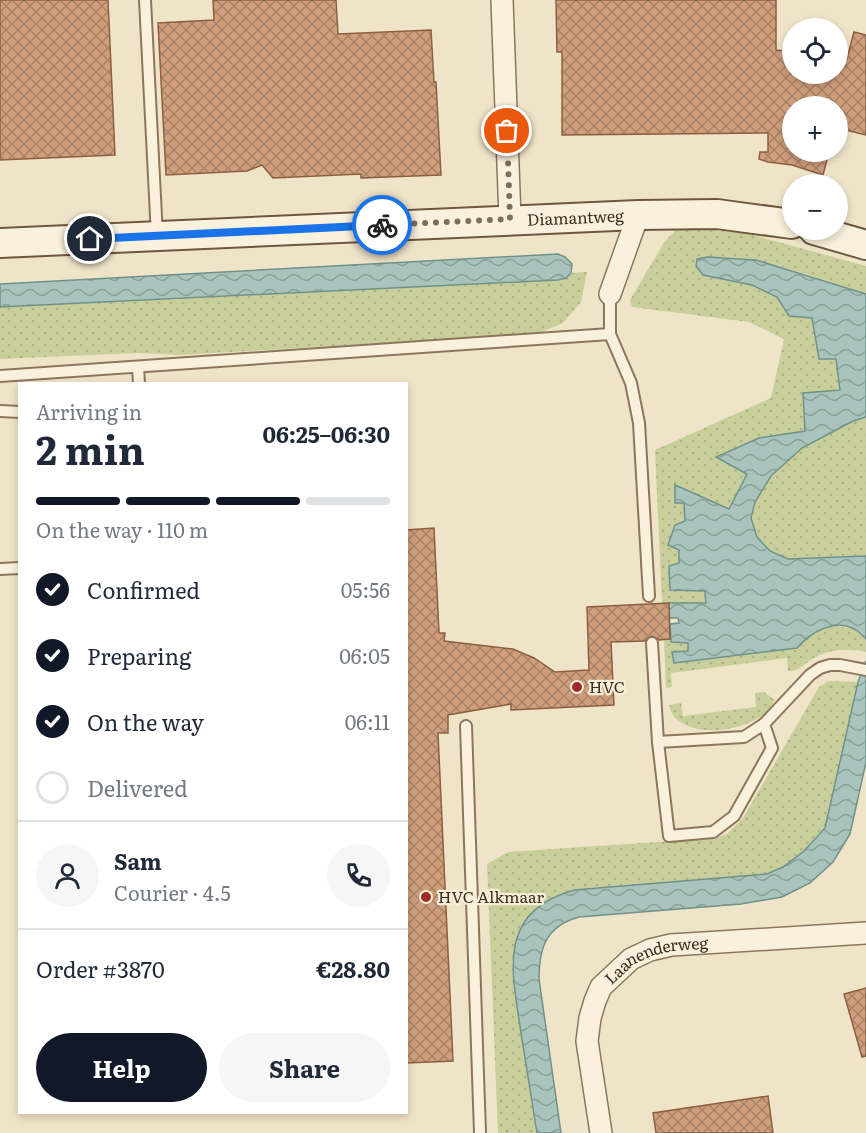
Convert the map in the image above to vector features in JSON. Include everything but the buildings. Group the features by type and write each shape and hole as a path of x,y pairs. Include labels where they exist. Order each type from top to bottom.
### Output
{"street":[{"path":"502,0 510,219"},
{"name":"Diamantweg","path":"0,243 638,215 717,214 782,223"},
{"path":"610,294 638,215"},
{"path":"848,240 866,245"},
{"name":"Laanenderweg","path":"601,1133 587,1041 590,1018 602,987 631,959 650,950 671,945 866,933"}],"lane":[{"path":"145,0 157,236"},
{"path":"610,294 610,334 631,383 639,423 649,596"},
{"path":"0,376 610,334"},
{"path":"138,366 139,382"},
{"path":"0,411 18,412"},
{"path":"0,569 18,568"},
{"path":"652,643 658,742 669,836 713,832 734,816 772,748 764,724"},
{"path":"658,742 744,737 764,724 810,675 820,668 830,665 866,670"},
{"path":"466,726 480,1133"}],"green space":[{"path":"687,227 749,234 866,266 866,294 760,262 717,257 697,259 703,275 752,285 777,297 789,316 812,318 819,359 836,359 840,390 806,431 759,438 717,457 747,474 729,509 675,485 675,503 684,503 685,521 668,545 679,550 680,563 670,565 671,591 705,591 706,604 662,603 655,450 771,398 784,339 749,322 632,307 630,300 665,241 676,230"},
{"path":"587,272 581,302 563,323 537,334 181,355 137,353 0,359 0,307 558,280 566,278 571,273"},
{"path":"866,417 866,556 788,559 770,551 757,537 751,519 755,502 771,476 802,448"},
{"path":"836,626 855,629 866,639 866,652 833,651 814,658 792,671 788,671 787,658 671,673 672,687 666,688 664,640 688,643 688,651 673,653 675,662 796,648 814,634"},
{"path":"828,681 858,682 825,828 804,851 783,867 767,874 539,906 522,926 512,962 537,1133 498,1133 487,864 508,852 716,838 727,834 743,818 819,687"},
{"path":"764,692 775,700 763,715 743,725 719,730 695,728 684,724 674,717 669,705 681,703 683,716 756,707 755,693"}],"water":[{"path":"558,254 572,264 571,273 566,278 558,280 0,307 0,284"},
{"path":"708,257 756,260 866,294 866,417 853,421 802,448 771,476 755,502 751,518 757,537 770,551 788,559 866,556 866,639 848,626 832,626 816,632 797,648 674,663 672,652 688,651 688,643 671,642 670,624 679,623 678,618 669,618 669,603 706,603 705,591 670,590 669,566 679,563 679,550 668,545 675,525 685,521 684,503 675,503 675,485 729,509 747,474 716,457 759,438 805,431 803,393 840,390 836,359 819,359 812,318 789,316 777,297 752,285 703,275 696,266 697,259"},
{"path":"866,661 866,762 850,834 833,862 810,883 782,897 741,904 579,917 559,926 552,932 543,948 539,979 561,1133 537,1133 513,966 515,946 521,929 532,913 549,900 574,890 767,874 783,867 804,851 825,828 858,682"}],"way so far":[{"path":"382,225 510,219 507,131"}],"place":[{"name":"HVC","path":"577,687"},
{"name":"HVC Alkmaar","path":"426,897"}],"route":[{"path":"90,239 382,225"}]}
